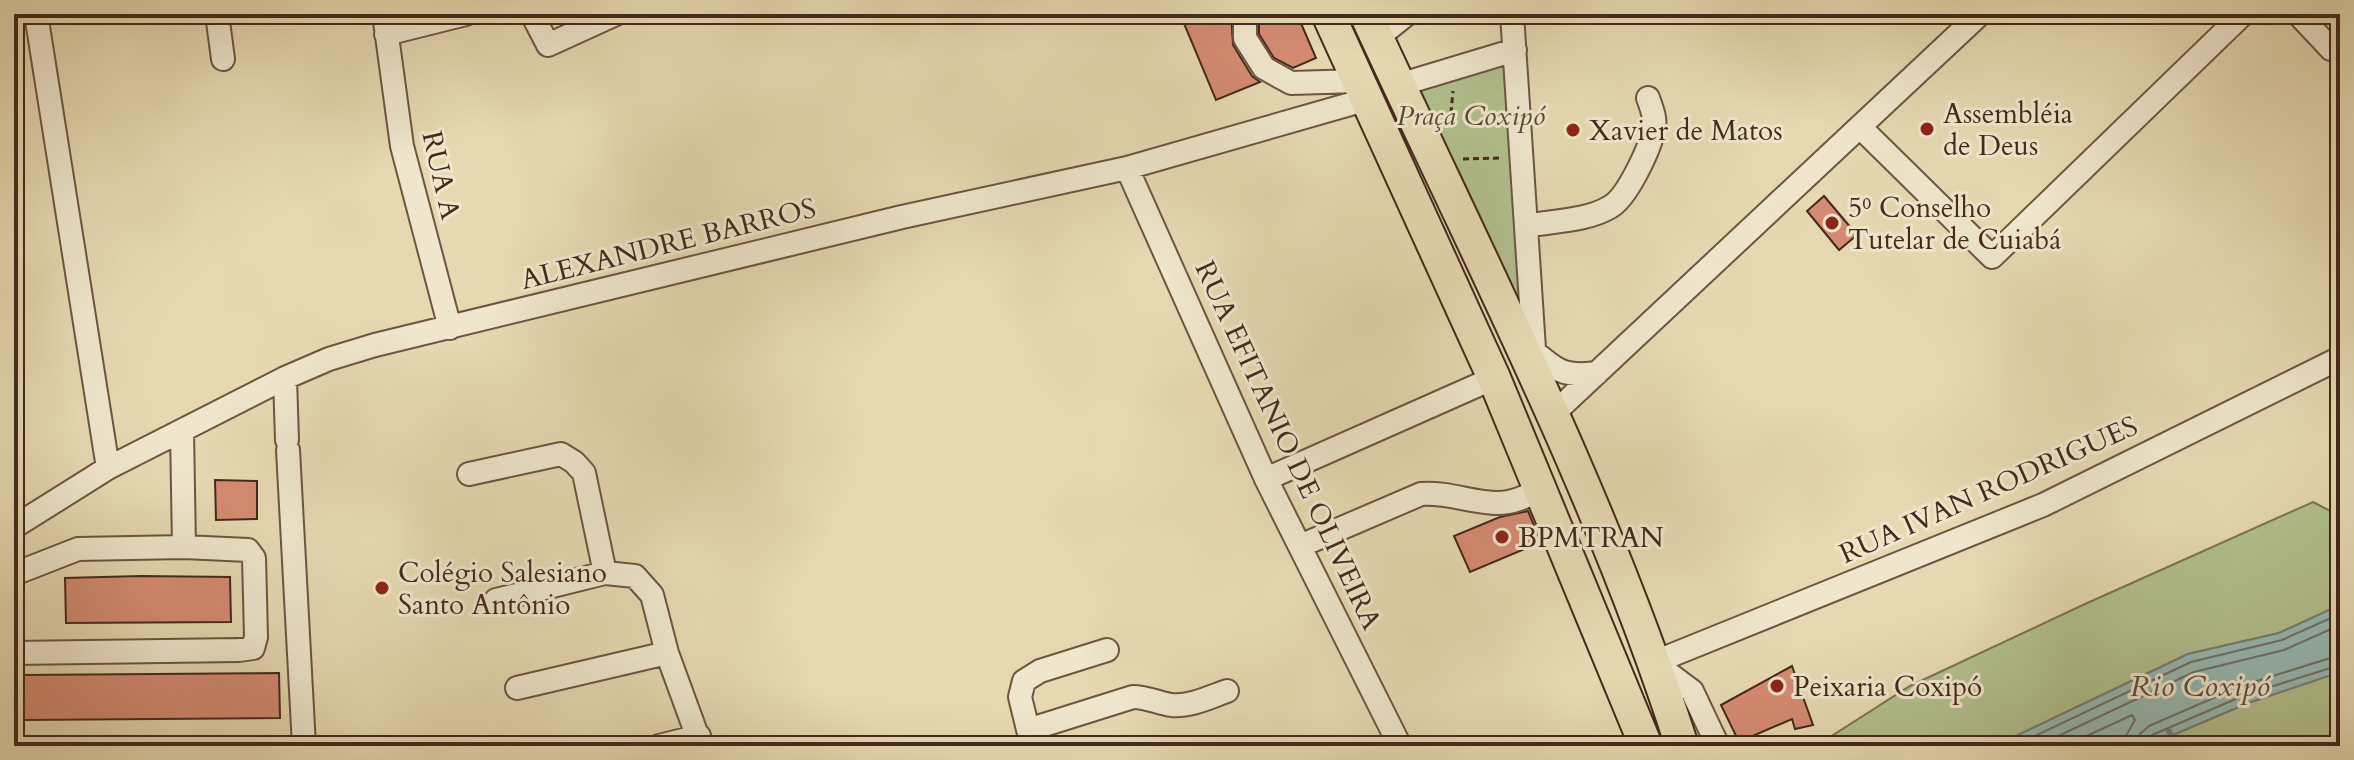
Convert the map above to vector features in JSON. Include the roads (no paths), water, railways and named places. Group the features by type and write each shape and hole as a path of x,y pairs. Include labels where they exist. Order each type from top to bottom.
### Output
{"highway":[{"path":"1328,14 1494,378 1646,746"},
{"path":"1371,26 1529,354 1656,663 1682,746"}],"street":[{"path":"36,14 108,468"},
{"path":"217,14 223,59"},
{"name":"RUA A","path":"450,328 402,146 385,24 466,14"},
{"path":"532,14 548,45 616,14"},
{"path":"1245,14 1245,38 1264,68 1291,83 1364,90"},
{"path":"1371,26 1407,14"},
{"path":"1512,14 1526,226 1529,354 1565,373 1577,376 1597,373"},
{"path":"1553,414 1980,14"},
{"path":"1860,127 1992,257 2243,14"},
{"path":"2298,14 2331,49"},
{"path":"1399,85 1515,50"},
{"name":"ALEXANDRE BARROS","path":"14,527 108,468 285,378 329,359 375,345 902,217 1127,168 1364,90"},
{"path":"1526,226 1597,214 1614,206 1637,171 1651,139 1655,124 1648,98"},
{"name":"RUA EFITANIO DE OLIVEIRA","path":"1127,168 1266,479 1400,746"},
{"name":"RUA IVAN RODRIGUES","path":"1656,663 2043,505 2340,358"},
{"path":"285,378 304,746"},
{"path":"1266,479 1494,378"},
{"path":"182,431 184,547"},
{"path":"469,474 561,454 574,462 584,473 605,573"},
{"path":"1300,546 1421,494 1438,493 1496,503 1516,501 1540,490"},
{"path":"14,574 78,549 184,547 248,550 254,558 256,637 253,648 239,650 14,653"},
{"path":"496,600 605,573 635,576 652,595 667,653 700,741 659,746"},
{"path":"1107,650 1040,671 1024,681 1020,697 1030,738 1133,697 1176,705 1190,704 1227,691"},
{"path":"517,688 667,653"},
{"path":"1656,663 1692,691 1718,746"}],"water":[{"name":"Rio Coxipó","path":"2340,605 2340,672 2248,703 2147,746 1995,746 2188,654 2279,633"}],"waterway":[{"path":"2169,731 2175,746"}],"place":[{"name":"Assembléia de Deus","path":"1927,129"},
{"name":"Xavier de Matos","path":"1573,130"},
{"name":"5⁰ Conselho Tutelar de Cuiabá","path":"1832,223"},
{"name":"BPMTRAN","path":"1502,537"},
{"name":"Colégio Salesiano Santo Antônio","path":"382,588"},
{"name":"Peixaria Coxipó","path":"1777,686"}],"park label":[{"name":"Praça Coxipó","path":"1471,115"}]}
